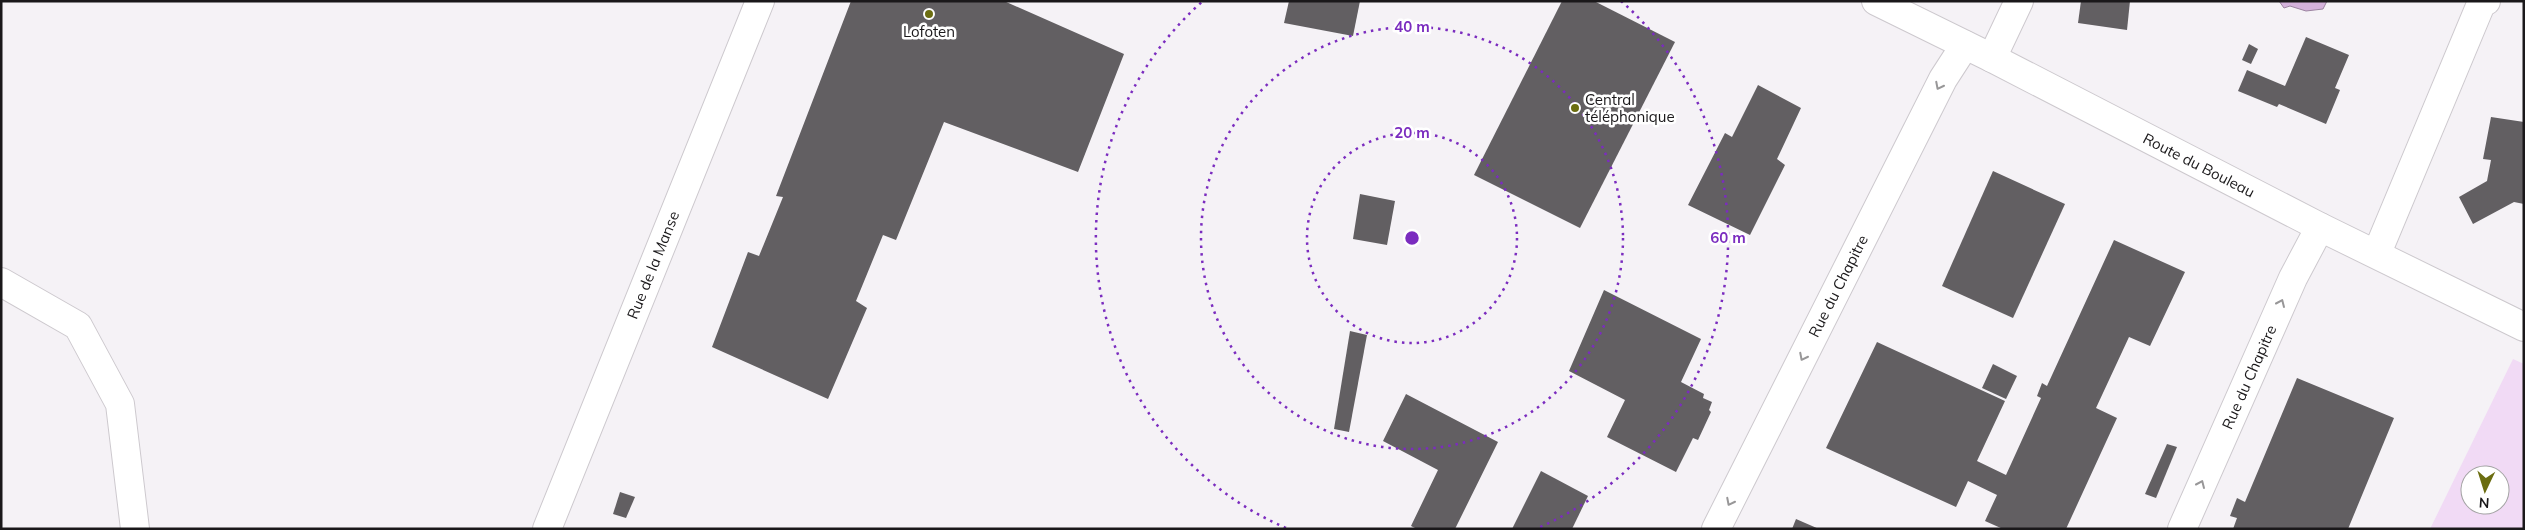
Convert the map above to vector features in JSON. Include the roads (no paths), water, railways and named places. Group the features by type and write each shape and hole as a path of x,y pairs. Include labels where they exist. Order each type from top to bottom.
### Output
{"street":[{"name":"Rue de la Manse","path":"547,529 760,1"},
{"name":"Route du Bouleau","path":"1876,1 1992,58 2320,227 2377,253 2524,327"},
{"path":"1992,58 2019,1"},
{"path":"2377,253 2481,4 2486,1"},
{"name":"Rue du Chapitre","path":"1716,529 1942,79 1965,45"},
{"name":"Rue du Chapitre","path":"2182,529 2293,278 2320,227"},
{"path":"1,282 78,326 120,404 135,529"}],"place":[{"name":"Lofoten","path":"929,14"},
{"name":"Central téléphonique","path":"1575,108"}]}
